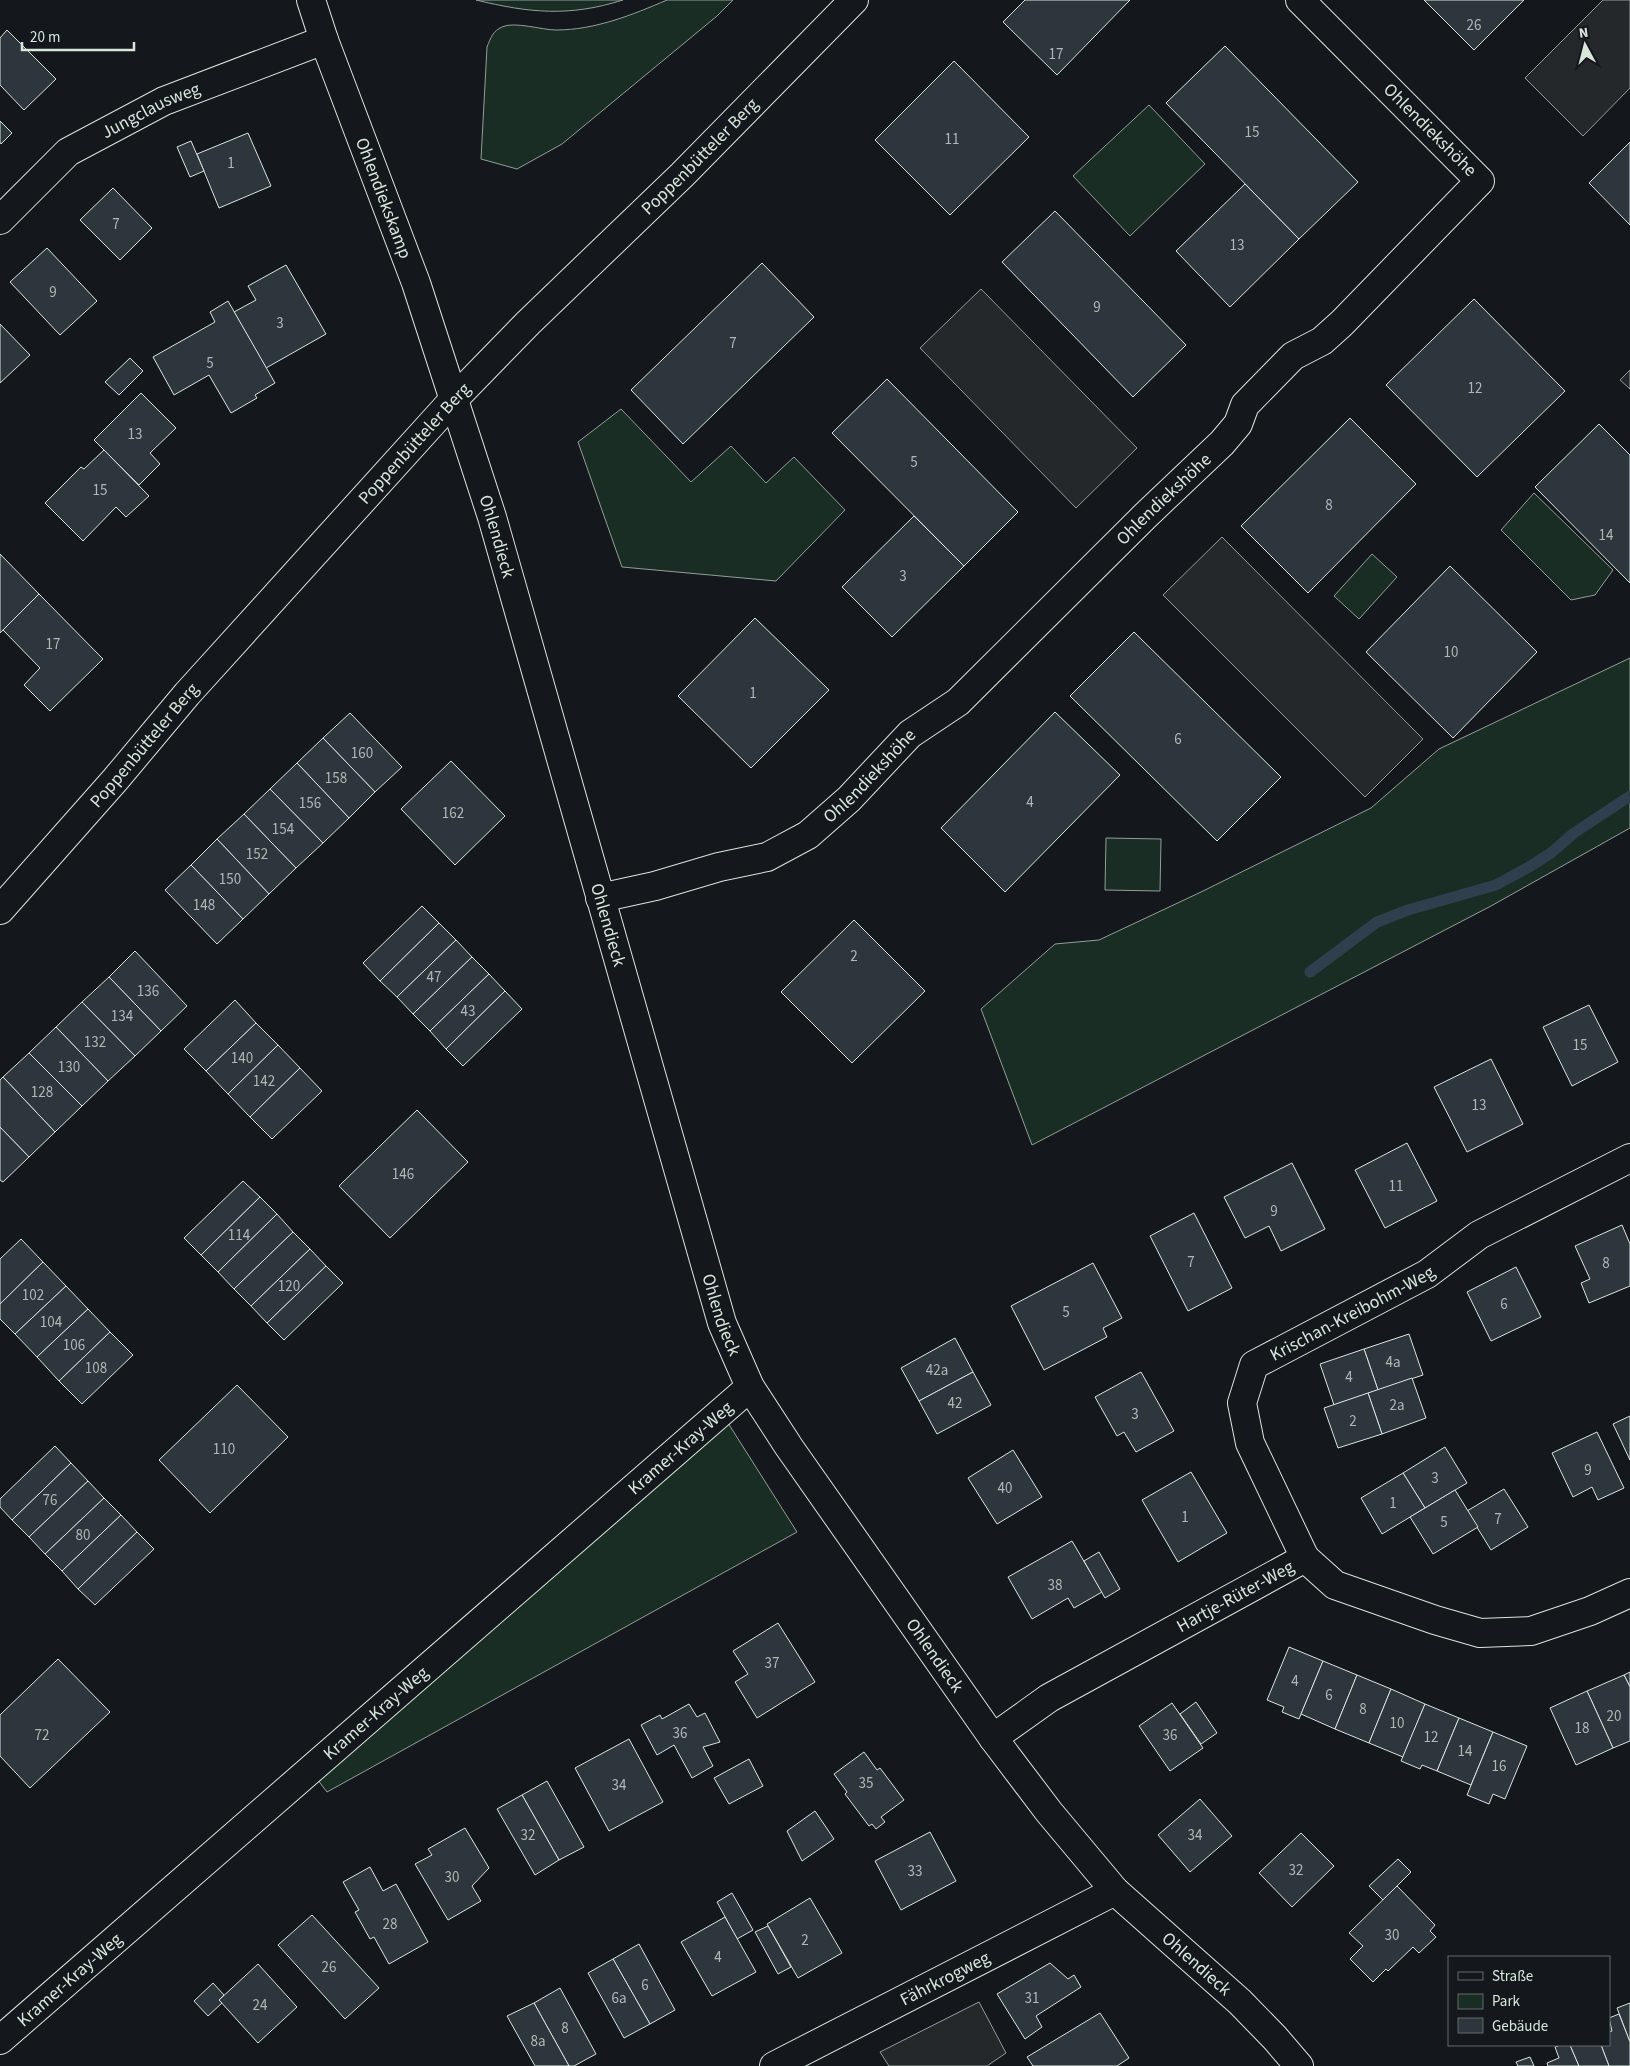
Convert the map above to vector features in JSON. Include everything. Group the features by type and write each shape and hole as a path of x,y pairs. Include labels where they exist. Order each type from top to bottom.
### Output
{"street":[{"name":"Ohlendiekskamp","path":"311,0 324,40 416,283 455,398"},
{"name":"Poppenbütteler Berg","path":"0,910 115,780 187,694 455,398 528,323 682,175 854,0"},
{"name":"Ohlendiekshöhe","path":"600,898 655,886 719,867 767,857 808,835 849,799 910,734 958,702 1145,516 1222,443 1238,424 1245,405 1261,387 1293,356 1322,341 1480,181 1300,0"},
{"name":"Jungclausweg","path":"0,220 68,152 164,101 324,40"},
{"name":"Ohlendieck","path":"455,398 505,561 722,1323 750,1387 789,1447 994,1738 1049,1812 1115,1891 1240,2002 1299,2066"},
{"name":"Krischan-Kreibohm-Weg","path":"1305,1558 1250,1443 1242,1403 1254,1365 1427,1274 1479,1235 1630,1158"},
{"name":"Kramer-Kray-Weg","path":"0,2040 750,1387"},
{"name":"Hartje-Rüter-Weg","path":"994,1738 1049,1698 1305,1558 1336,1584 1436,1620 1480,1633 1531,1631 1590,1611 1630,1593"},
{"name":"Fährkrogweg","path":"774,2066 1115,1891"}],"green space":[{"path":"476,0 623,0 585,9 550,11 514,8"},
{"path":"667,0 733,0 717,16 562,144 517,169 481,159 487,47 496,30 507,25 521,25 550,30 585,27 627,16"},
{"path":"1149,105 1205,164 1130,236 1073,176"},
{"path":"621,409 691,482 731,446 766,483 794,457 845,510 776,581 622,567 578,442"},
{"path":"1534,493 1613,570 1595,595 1571,600 1501,530"},
{"path":"1372,554 1397,577 1359,619 1334,596"},
{"path":"1630,658 1630,828 1491,906 1032,1145 981,1009 1055,944 1099,940 1371,808 1439,749"},
{"path":"1106,838 1161,839 1160,891 1105,890"},
{"path":"728,1423 797,1532 327,1792 317,1779"}],"shaded area":[{"path":"1603,0 1630,0 1630,88 1583,136 1525,78"},
{"path":"981,289 1137,448 1076,508 920,348"},
{"path":"1630,370 1630,389 1620,380"},
{"path":"1222,537 1423,739 1365,797 1163,595"},
{"path":"979,2002 1006,2053 987,2066 889,2066 880,2052"}],"building":[{"path":"1025,0 1130,0 1057,75 1003,22"},
{"path":"1424,0 1524,0 1474,50"},
{"path":"7,30 56,79 24,110 0,85 0,38"},
{"path":"1225,46 1358,182 1299,239 1166,103"},
{"path":"954,61 1029,137 950,215 875,140"},
{"path":"0,121 12,133 1,144 0,142"},
{"path":"248,133 271,186 219,208 197,154"},
{"path":"191,141 204,171 190,177 177,147"},
{"path":"1630,142 1630,225 1589,183"},
{"path":"1245,184 1299,239 1230,307 1176,251"},
{"path":"113,188 152,228 120,260 80,220"},
{"path":"1055,211 1186,345 1133,397 1002,262"},
{"path":"47,248 97,301 60,335 10,282"},
{"path":"762,263 814,317 683,444 631,390"},
{"path":"286,265 326,334 266,368 234,312 256,300 248,286"},
{"path":"1474,299 1565,391 1477,477 1386,385"},
{"path":"228,301 275,383 255,395 257,398 231,413 209,375 174,395 153,357 215,322 210,312"},
{"path":"0,324 30,355 0,383"},
{"path":"130,358 143,371 119,395 105,382"},
{"path":"887,379 1018,512 964,566 832,433"},
{"path":"141,393 176,428 150,453 160,464 139,485 94,440"},
{"path":"1350,418 1416,484 1308,593 1241,526"},
{"path":"1599,424 1630,455 1630,583 1535,487"},
{"path":"104,450 149,496 126,517 116,507 83,541 45,503 81,467 84,469"},
{"path":"914,516 964,566 892,637 842,587"},
{"path":"0,554 39,594 0,633"},
{"path":"1450,566 1537,652 1453,738 1366,652"},
{"path":"39,594 103,659 50,711 24,685 40,668 3,630"},
{"path":"755,618 829,690 751,768 678,696"},
{"path":"1134,632 1281,777 1217,841 1070,696"},
{"path":"1055,712 1120,775 1005,892 941,828"},
{"path":"350,713 402,767 375,792 323,738"},
{"path":"323,738 375,792 349,818 297,763"},
{"path":"451,761 505,816 455,865 401,809"},
{"path":"297,763 349,818 323,843 270,789"},
{"path":"270,789 323,843 296,868 244,814"},
{"path":"244,814 296,868 269,894 217,839"},
{"path":"217,839 269,894 243,919 191,865"},
{"path":"191,865 243,919 217,944 165,890"},
{"path":"422,906 439,923 380,981 363,963"},
{"path":"854,920 925,991 852,1063 781,992"},
{"path":"439,923 456,940 397,997 380,981"},
{"path":"456,940 472,957 413,1014 397,997"},
{"path":"135,951 187,1006 161,1031 109,977"},
{"path":"472,957 489,974 430,1031 413,1014"},
{"path":"489,974 505,991 446,1049 430,1031"},
{"path":"109,977 161,1031 135,1056 82,1002"},
{"path":"505,991 522,1009 463,1066 446,1049"},
{"path":"235,1000 256,1023 206,1071 184,1049"},
{"path":"82,1002 135,1056 108,1081 56,1027"},
{"path":"1589,1005 1618,1062 1572,1086 1543,1027"},
{"path":"256,1023 278,1045 228,1094 206,1071"},
{"path":"56,1027 108,1081 82,1106 29,1053"},
{"path":"278,1045 300,1068 250,1117 228,1094"},
{"path":"29,1053 82,1106 55,1132 3,1077"},
{"path":"1491,1059 1523,1124 1467,1152 1434,1087"},
{"path":"300,1068 322,1091 272,1139 250,1117"},
{"path":"3,1077 55,1132 29,1157 0,1127 0,1080"},
{"path":"417,1110 468,1162 390,1238 339,1186"},
{"path":"0,1127 29,1157 3,1182 0,1180"},
{"path":"1407,1143 1437,1201 1385,1228 1355,1170"},
{"path":"1292,1163 1325,1229 1281,1251 1269,1226 1245,1238 1224,1197"},
{"path":"243,1181 260,1197 201,1255 184,1238"},
{"path":"260,1197 277,1214 218,1272 201,1255"},
{"path":"1194,1213 1232,1288 1188,1311 1150,1236"},
{"path":"277,1214 293,1232 234,1289 218,1272"},
{"path":"1622,1225 1630,1244 1630,1286 1589,1303 1581,1283 1590,1279 1575,1246"},
{"path":"293,1232 310,1249 251,1306 234,1289"},
{"path":"21,1239 43,1262 0,1304 0,1259"},
{"path":"310,1249 326,1266 267,1323 251,1306"},
{"path":"43,1262 66,1286 15,1334 0,1319 0,1304"},
{"path":"1093,1263 1122,1318 1103,1328 1107,1337 1044,1370 1011,1306"},
{"path":"326,1266 343,1283 284,1340 267,1323"},
{"path":"1516,1267 1541,1317 1491,1341 1467,1292"},
{"path":"66,1286 88,1309 37,1357 15,1334"},
{"path":"88,1309 110,1332 59,1381 37,1357"},
{"path":"110,1332 133,1355 82,1404 59,1381"},
{"path":"1409,1334 1423,1375 1378,1390 1364,1349"},
{"path":"955,1338 973,1372 919,1401 901,1368"},
{"path":"1364,1349 1378,1390 1334,1405 1320,1364"},
{"path":"973,1372 991,1405 937,1434 919,1401"},
{"path":"1141,1372 1174,1431 1136,1452 1124,1432 1117,1436 1095,1397"},
{"path":"1412,1378 1426,1418 1382,1434 1368,1393"},
{"path":"237,1385 288,1437 210,1513 159,1460"},
{"path":"1368,1393 1382,1434 1338,1448 1324,1408"},
{"path":"1630,1416 1630,1460 1613,1424"},
{"path":"1597,1432 1624,1488 1598,1500 1592,1487 1573,1497 1552,1453"},
{"path":"55,1446 71,1463 12,1520 0,1507 0,1499"},
{"path":"1445,1447 1467,1483 1425,1508 1403,1473"},
{"path":"1013,1450 1042,1497 997,1524 968,1478"},
{"path":"71,1463 88,1481 29,1537 12,1520"},
{"path":"1191,1472 1227,1533 1178,1562 1142,1500"},
{"path":"1403,1473 1425,1508 1382,1534 1361,1498"},
{"path":"88,1481 104,1498 45,1554 29,1537"},
{"path":"1504,1489 1528,1527 1491,1550 1467,1511"},
{"path":"1455,1490 1478,1527 1433,1554 1410,1517"},
{"path":"104,1498 121,1515 62,1571 45,1554"},
{"path":"121,1515 137,1532 78,1589 62,1571"},
{"path":"137,1532 154,1549 95,1605 78,1589"},
{"path":"1072,1541 1102,1592 1074,1608 1068,1598 1032,1619 1008,1577"},
{"path":"1099,1552 1120,1589 1105,1598 1084,1561"},
{"path":"778,1623 815,1682 757,1718 735,1682 748,1674 733,1651"},
{"path":"1289,1647 1323,1661 1299,1719 1282,1712 1284,1707 1267,1700"},
{"path":"58,1659 110,1712 30,1788 0,1756 0,1715"},
{"path":"1323,1661 1357,1675 1335,1729 1301,1714"},
{"path":"1630,1672 1630,1687 1624,1675"},
{"path":"1357,1675 1391,1689 1369,1743 1335,1729"},
{"path":"1624,1675 1630,1687 1630,1741 1613,1748 1587,1691"},
{"path":"1391,1689 1425,1704 1403,1757 1369,1743"},
{"path":"1587,1691 1613,1748 1576,1765 1550,1708"},
{"path":"1196,1702 1217,1733 1201,1744 1180,1714"},
{"path":"1172,1703 1203,1748 1170,1771 1139,1726"},
{"path":"689,1704 697,1717 705,1713 720,1742 703,1747 713,1766 692,1778 674,1745 657,1755 641,1725 660,1715 662,1719"},
{"path":"1425,1704 1459,1718 1437,1771 1422,1765 1420,1769 1401,1761"},
{"path":"1459,1718 1493,1732 1471,1785 1437,1771"},
{"path":"1493,1732 1527,1746 1505,1799 1493,1794 1489,1804 1467,1795"},
{"path":"629,1739 663,1802 609,1831 575,1768"},
{"path":"864,1752 877,1770 880,1768 904,1800 881,1817 885,1822 876,1829 872,1824 869,1826 845,1794 847,1792 834,1774"},
{"path":"749,1759 763,1786 729,1804 714,1778"},
{"path":"547,1781 584,1847 559,1860 522,1795"},
{"path":"522,1795 559,1860 535,1875 497,1809"},
{"path":"1200,1799 1232,1836 1190,1872 1158,1835"},
{"path":"815,1811 834,1839 802,1861 787,1831"},
{"path":"465,1828 489,1868 472,1886 481,1901 448,1920 415,1864 432,1855 428,1849"},
{"path":"930,1832 956,1881 901,1910 875,1861"},
{"path":"1301,1833 1334,1866 1292,1907 1259,1873"},
{"path":"1398,1859 1411,1872 1383,1900 1369,1886"},
{"path":"370,1867 383,1891 396,1884 428,1942 389,1964 374,1937 370,1939 355,1912 359,1910 343,1882"},
{"path":"1397,1886 1435,1925 1430,1931 1436,1937 1419,1953 1413,1947 1388,1971 1386,1969 1373,1982 1350,1959 1363,1946 1349,1933"},
{"path":"732,1893 753,1930 737,1939 717,1902"},
{"path":"810,1898 842,1953 798,1978 767,1924"},
{"path":"312,1915 379,1988 345,2019 278,1945"},
{"path":"725,1917 756,1972 712,1996 681,1942"},
{"path":"768,1926 791,1967 778,1974 755,1932"},
{"path":"639,1944 675,2010 650,2024 613,1959"},
{"path":"613,1959 650,2024 624,2038 588,1973"},
{"path":"1050,1963 1068,1979 1074,1975 1081,1987 1036,2016 1042,2027 1025,2039 997,1994"},
{"path":"258,1964 297,2007 258,2043 219,2000"},
{"path":"213,1983 224,1995 219,2000 222,2003 208,2016 194,2001"},
{"path":"560,1988 596,2054 574,2066 569,2066 534,2003"},
{"path":"534,2003 569,2066 535,2066 507,2016"},
{"path":"1630,2003 1630,2042 1617,2008"},
{"path":"1100,2013 1129,2058 1117,2066 1033,2066 1027,2057"},
{"path":"1619,2014 1630,2042 1630,2066 1609,2066 1601,2046 1610,2046 1610,2032 1612,2031 1610,2018"},
{"path":"1570,2046 1579,2066 1548,2066 1547,2063 1559,2058 1555,2047"},
{"path":"1570,2046 1601,2046 1609,2066 1579,2066"},
{"path":"1530,2057 1534,2066 1518,2066 1516,2062"}],"waterway":[{"path":"1310,972 1377,922 1408,910 1496,885 1529,867 1551,853 1574,833 1630,796"}]}
